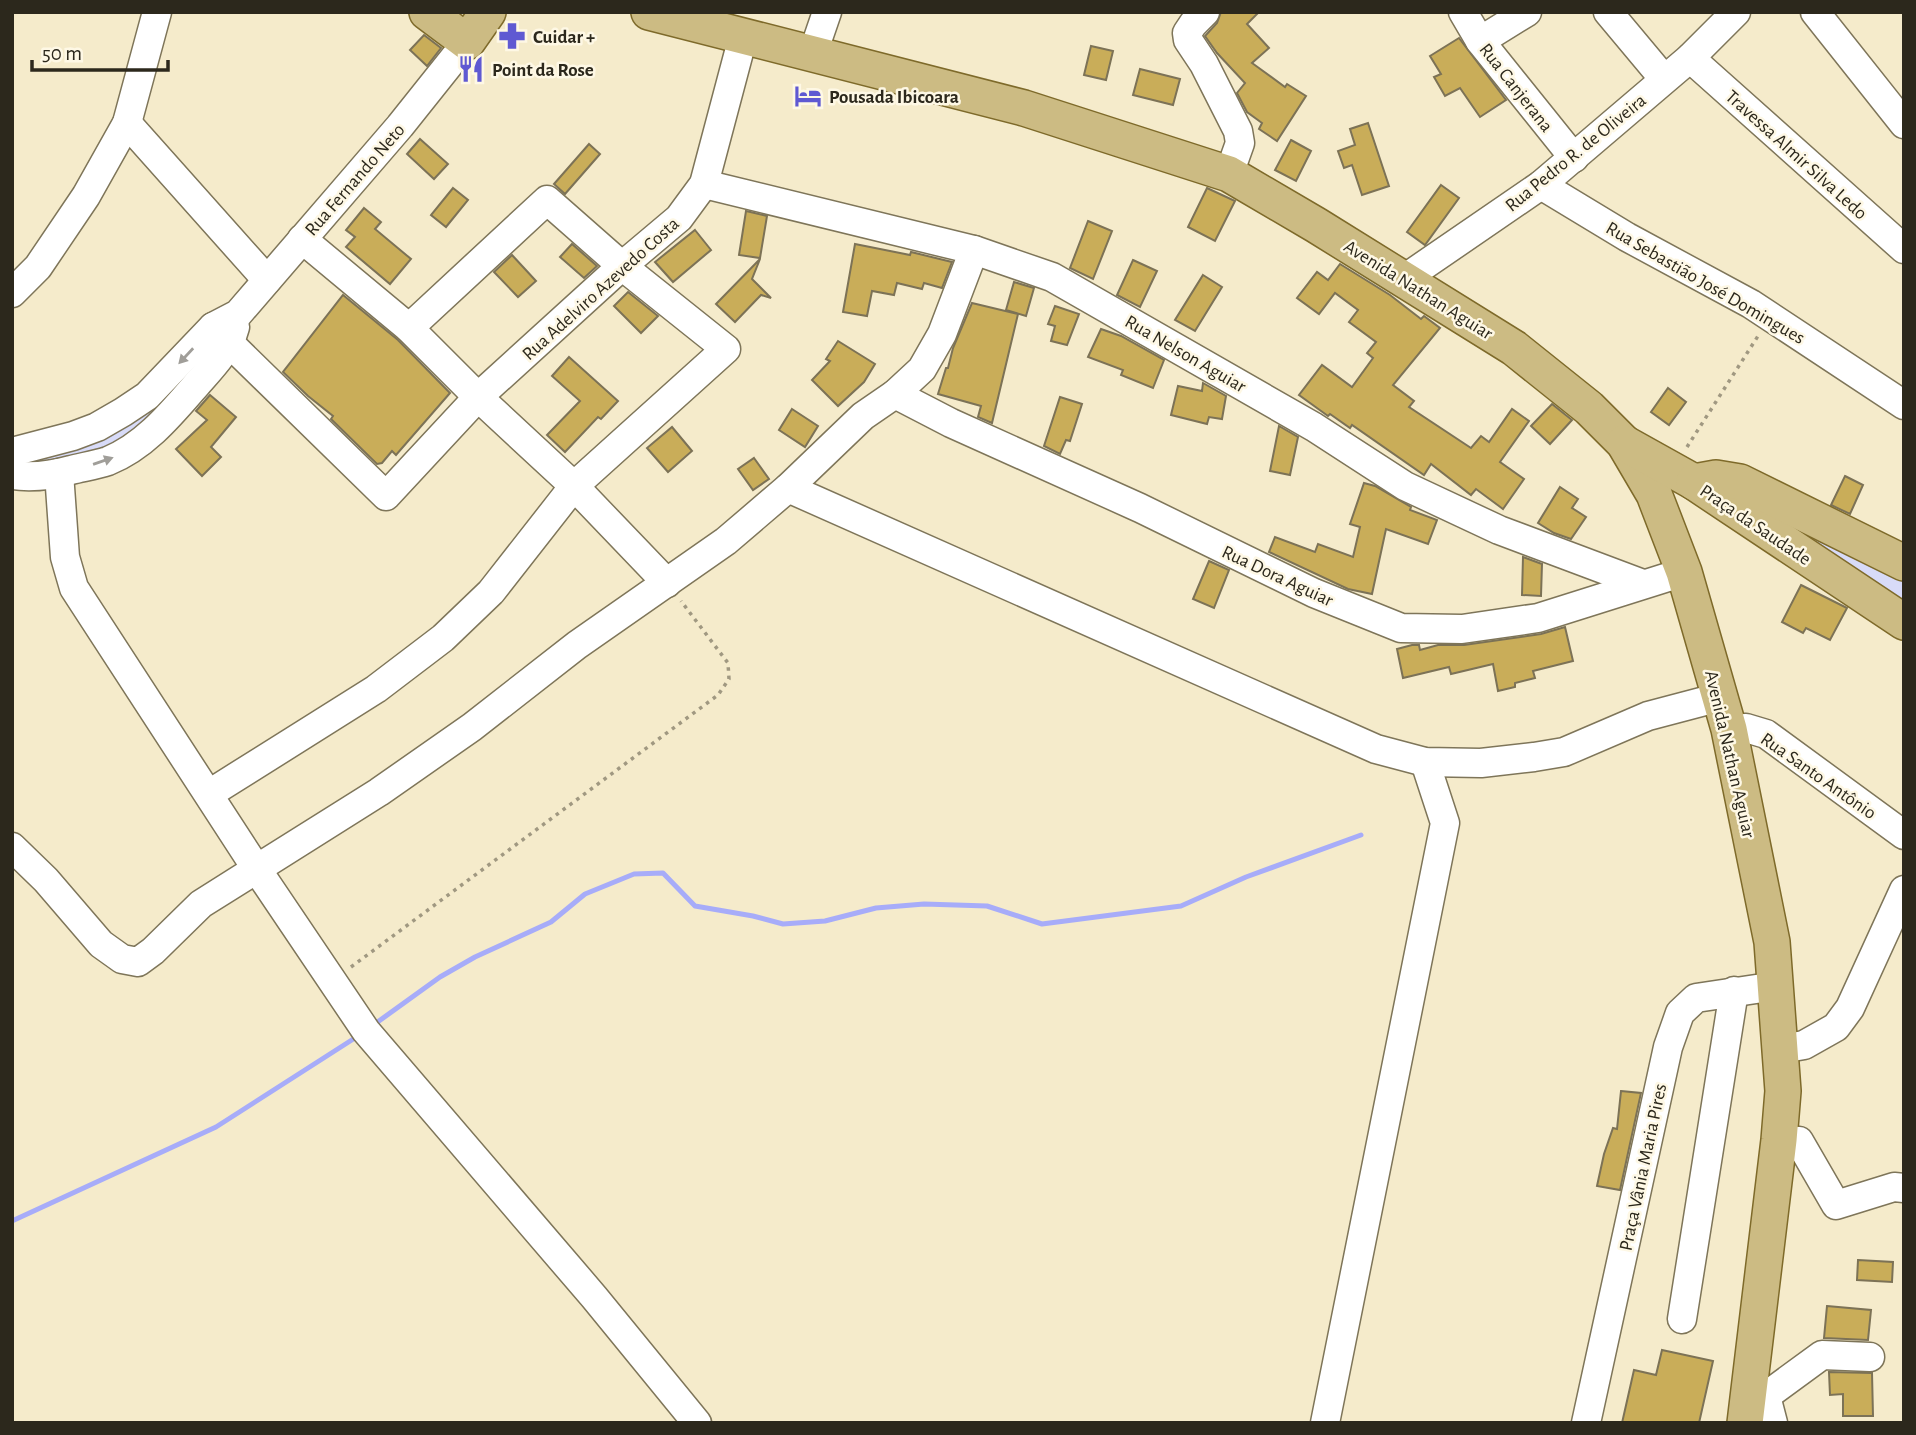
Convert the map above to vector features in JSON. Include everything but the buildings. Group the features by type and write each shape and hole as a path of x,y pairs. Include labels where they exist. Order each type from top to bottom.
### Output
{"main road":[{"path":"427,12 467,43 488,12"},
{"name":"Avenida Nathan Aguiar","path":"665,14 743,37 1024,108 1229,174 1514,348 1589,408 1624,443 1654,494 1684,572 1724,713 1772,942 1783,1091 1758,1409"},
{"path":"1624,443 1683,476"},
{"name":"Praça da Saudade","path":"1683,476 1740,482 1904,563"},
{"name":"Praça da Saudade","path":"1683,476 1904,622"}],"street":[{"path":"12,293 38,267 72,216 127,123 157,12"},
{"path":"813,53 827,12"},
{"path":"1205,12 1187,33 1188,40 1238,131 1240,143 1229,174"},
{"name":"Rua Canjerana","path":"1463,12 1480,41 1574,158"},
{"path":"1480,41 1527,12"},
{"path":"1608,12 1664,79"},
{"name":"Rua Pedro R. de Oliveira","path":"1404,279 1574,158 1690,58 1736,12"},
{"path":"1815,12 1904,124"},
{"name":"Rua Adelviro Azevedo Costa","path":"222,335 386,496 478,397 679,218 704,184 743,37"},
{"name":"Rua Fernando Neto","path":"12,475 22,477 59,473 107,461 139,444 169,416 238,314 400,126 467,43"},
{"name":"Travessa Almir Silva Ledo","path":"1690,58 1904,249"},
{"path":"127,123 268,280"},
{"name":"Rua Nelson Aguiar","path":"704,184 974,250 1052,277 1314,427 1405,486 1499,530 1643,584"},
{"name":"Rua Sebastião José Domingues","path":"1541,184 1627,237 1770,317 1903,402"},
{"path":"209,794 376,689 443,638 491,592 574,486 726,348 622,266 547,200 409,328"},
{"path":"302,239 409,328 478,397 574,486 667,583"},
{"path":"12,847 46,880 101,944 122,959 138,962 201,904 379,792 472,727 577,645 726,541 788,488 863,416 895,394 922,369 942,334 974,250"},
{"name":"Rua Fernando Neto","path":"12,452 97,427 147,396 222,335"},
{"name":"Rua Dora Aguiar","path":"895,394 951,423 1140,508 1314,593 1401,628 1462,629 1538,618 1684,572"},
{"path":"59,473 65,557 74,587 256,868 366,1031 594,1297 697,1423"},
{"path":"788,488 1376,749 1425,762 1481,763 1564,752 1648,716 1724,713"},
{"name":"Rua Santo Antônio","path":"1724,713 1746,728 1766,734 1904,835"},
{"path":"1325,1423 1445,823 1425,762"},
{"path":"1781,1049 1804,1045 1836,1027 1850,1008 1904,890"},
{"name":"Praça Vânia Maria Pires","path":"1586,1423 1668,1047 1680,1013 1696,998 1776,986"},
{"path":"1682,1319 1734,991"},
{"path":"1779,1140 1799,1141 1836,1205 1894,1187 1904,1188"},
{"path":"1758,1409 1822,1355 1870,1357"}],"path":[{"path":"1683,476 1770,317"},
{"path":"333,981 718,695 729,679 728,663 667,583"}],"shaded area":[{"path":"221,345 135,437 92,457 31,471 26,459"},
{"path":"1759,506 1904,574 1904,608"}],"waterway":[{"path":"372,1026 440,977 475,957 551,922 585,894 634,874 663,873 695,906 783,924 825,921 876,908 924,904 987,906 1042,924 1181,906 1246,877 1361,835"},
{"path":"12,1221 216,1127 358,1036"}],"place":[{"name":"Cuidar +","path":"512,36"},
{"name":"Point da Rose","path":"471,69"},
{"name":"Pousada Ibicoara","path":"808,96"}]}
